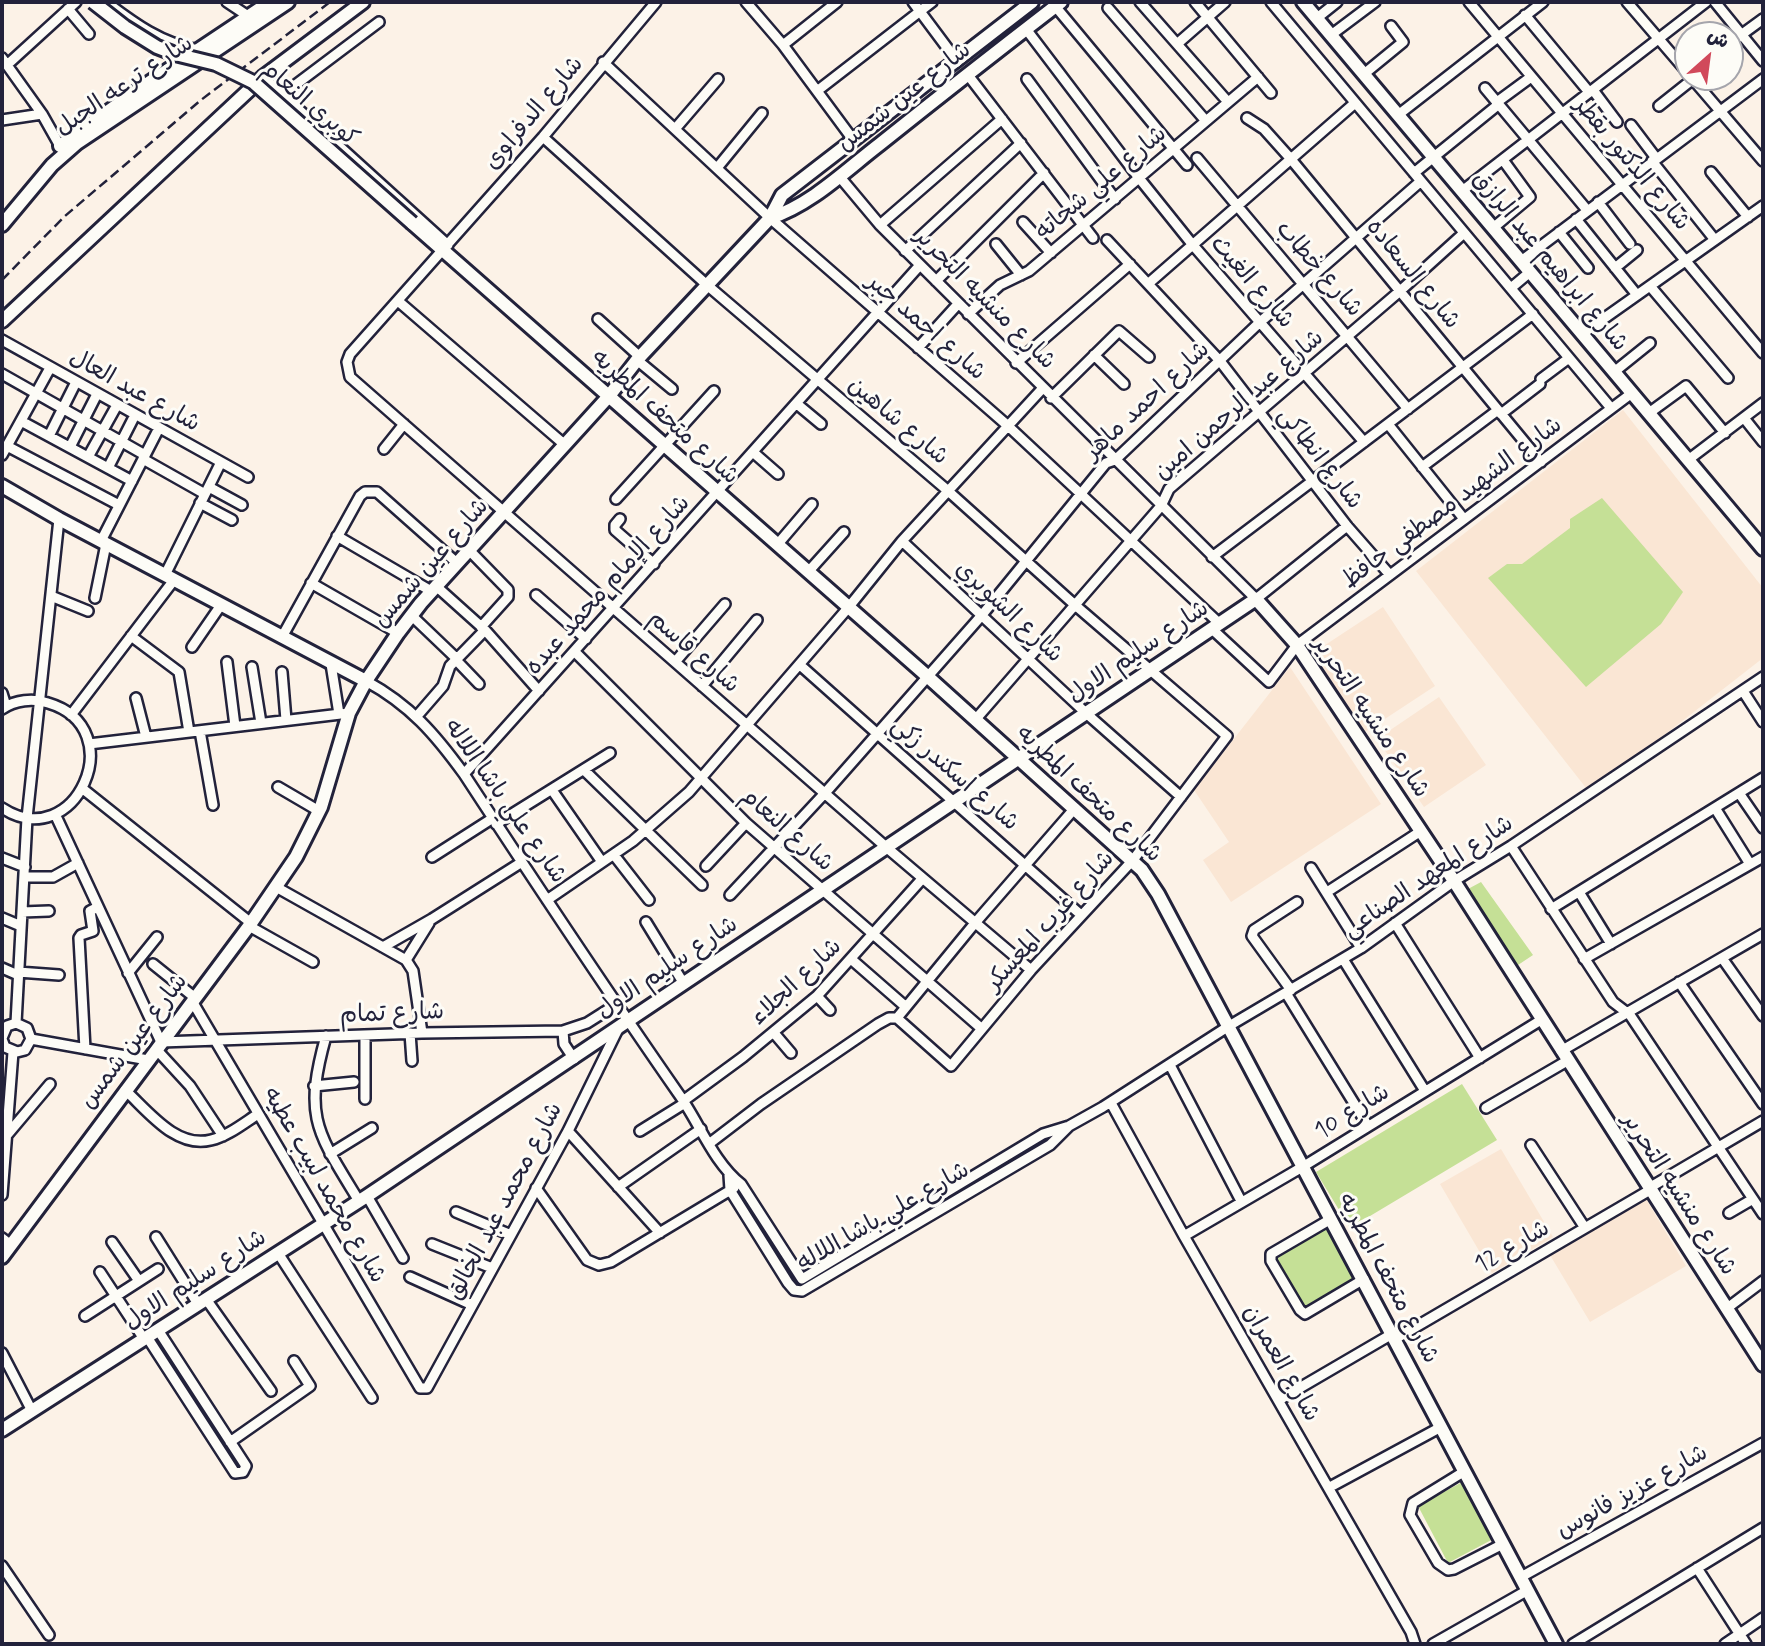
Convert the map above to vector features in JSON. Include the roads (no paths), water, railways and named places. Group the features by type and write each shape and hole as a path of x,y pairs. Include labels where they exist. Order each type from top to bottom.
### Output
{"street":[{"name":"كوبري النعام","path":"93,2 157,47 216,64 253,82 412,223"},
{"path":"106,2 152,35 182,47 198,50"},
{"path":"228,2 254,19"},
{"name":"شارع ترعه الجبل","path":"2,225 52,165 77,143 254,19 270,2"},
{"name":"شارع ترعه الجبل","path":"2,215 60,146 198,50 288,2"},
{"path":"2,321 264,77 363,2"},
{"name":"شارع الدفراوى","path":"350,355 543,137 603,62 656,2"},
{"path":"746,2 783,45 854,141"},
{"path":"783,45 837,2"},
{"path":"913,2 957,61"},
{"path":"817,91 932,2"},
{"name":"شارع عين شمس","path":"2,1257 6,1242 250,925 296,857 319,811 344,714 411,615 609,396 639,359 770,218 782,195 1032,2"},
{"path":"1140,2 1228,102"},
{"path":"1195,2 1271,93"},
{"path":"1177,44 1225,2"},
{"name":"شارع ابراهيم عبد الرازق","path":"1271,2 1611,408"},
{"name":"شارع ابراهيم عبد الرازق","path":"1303,2 1763,549"},
{"path":"1317,18 1337,2"},
{"path":"1331,35 1375,2"},
{"name":"شارع الدكتور بقطر","path":"1469,2 1763,353"},
{"path":"1398,115 1542,2"},
{"path":"1627,2 1674,56"},
{"path":"1462,191 1706,2"},
{"path":"1715,2 1731,21"},
{"path":"1058,4 1186,166"},
{"name":"شارع عين شمس","path":"770,218 786,213 839,176 1058,4"},
{"path":"60,146 42,114 4,62 72,5 89,34"},
{"path":"1108,8 1206,121"},
{"path":"1525,15 1617,122"},
{"path":"1744,33 1763,19"},
{"path":"282,95 379,22"},
{"path":"1364,74 1402,42 1391,26"},
{"name":"شارع الغيث","path":"1026,29 1192,244 1364,442"},
{"path":"1744,37 1763,61"},
{"name":"شارع احمد جبر","path":"603,62 770,218 1082,494 1269,681 1297,645"},
{"path":"968,75 1093,238"},
{"name":"شارع متحف المطريه","path":"264,77 445,248 664,446 1133,860 1158,894 1556,1644"},
{"name":"شارع علي شحاته","path":"968,314 1000,285 1027,273 1258,77"},
{"name":"شارع احمد ماهر","path":"730,895 825,793 982,615 1106,463 1115,460 1259,323 1357,239 1418,177 1433,157 1531,77"},
{"path":"675,129 719,79"},
{"path":"1027,79 1115,198"},
{"path":"1521,261 1763,79"},
{"path":"1485,88 1587,211"},
{"path":"1659,106 1675,91"},
{"path":"1704,91 1763,161"},
{"path":"1149,283 1356,103"},
{"path":"716,168 762,113"},
{"path":"2,120 42,114"},
{"name":"شارع السعاده","path":"1247,118 1264,128 1290,158 1541,462"},
{"path":"880,225 1002,119"},
{"path":"1631,125 1715,240"},
{"name":"شارع شاهين","path":"543,137 708,285 1227,736"},
{"path":"905,251 1021,144"},
{"name":"شارع خطاب","path":"1197,158 1408,409"},
{"path":"1493,228 1530,197 1503,160"},
{"path":"1711,172 1748,217"},
{"path":"936,281 1044,173"},
{"name":"شارع منشيه التحرير","path":"839,176 905,251 1256,600 1297,645 1454,881 1763,1365"},
{"path":"1598,202 1634,247 1615,268"},
{"path":"1582,334 1748,217 1762,211"},
{"path":"1576,219 1637,295"},
{"path":"1023,222 1051,253"},
{"name":"شارع متحف المطريه","path":"412,223 445,248"},
{"path":"1559,232 1588,268"},
{"name":"شارع عبد الرحمن امين","path":"975,720 1161,506 1169,489 1400,292 1464,233"},
{"name":"شارع انطاكي","path":"1108,240 1220,361 1347,526 1390,575"},
{"path":"996,244 1021,275"},
{"path":"1016,363 1130,264"},
{"name":"شارع الإمام محمد عبده","path":"464,774 920,265"},
{"path":"1511,288 1530,272"},
{"path":"1650,286 1728,378"},
{"path":"398,300 565,445"},
{"path":"918,348 958,304"},
{"path":"1212,557 1533,314"},
{"path":"598,319 672,389"},
{"path":"1051,398 1118,332 1121,331 1149,357"},
{"name":"شارع عبد العال","path":"2,340 248,477"},
{"path":"1614,372 1650,343"},
{"name":"شارع قاسم","path":"350,355 347,362 350,377 886,848 1031,970"},
{"path":"1094,355 1124,384"},
{"path":"1422,467 1569,358"},
{"path":"2,455 50,368"},
{"path":"2,374 103,430 144,457 242,505"},
{"path":"49,436 76,382"},
{"path":"1649,413 1686,386 1726,433"},
{"path":"547,900 614,855 672,809 748,726 902,541 1042,388"},
{"path":"616,499 714,391"},
{"name":"شارع الشهيد مصطفي حافظ","path":"1297,645 1632,393"},
{"path":"69,447 97,394"},
{"path":"1688,460 1763,403"},
{"path":"797,404 821,424"},
{"path":"88,457 117,405"},
{"path":"108,468 135,415"},
{"path":"1744,418 1763,442"},
{"path":"21,421 131,481"},
{"path":"384,449 404,424"},
{"path":"1388,424 1464,520"},
{"path":"95,598 104,543 119,505 159,428"},
{"path":"7,446 119,505"},
{"path":"754,453 778,474"},
{"path":"71,715 131,636 169,577 221,462"},
{"name":"شارع علي باشا اللاله","path":"2,487 366,681 417,716 464,774 617,1004 623,1026 684,1102 729,1175 741,1184 799,1276 804,1279 1043,1134 1069,1126 1111,1103"},
{"path":"282,637 360,496 371,491 382,496 457,563"},
{"path":"201,503 232,520"},
{"path":"777,545 812,504"},
{"path":"16,1023 27,818 59,519"},
{"path":"621,519 615,525 615,530 654,564"},
{"name":"شارع سليم الاول","path":"2,1430 363,1198 1087,715 1256,600 1347,526"},
{"path":"808,572 844,531"},
{"path":"337,536 434,589 483,629 540,691"},
{"name":"شارع الشوبري","path":"902,541 1087,715 1181,797"},
{"path":"417,716 443,686 448,670 508,597 508,590 469,550"},
{"path":"310,583 398,633"},
{"path":"536,595 586,639"},
{"path":"51,596 88,611"},
{"path":"675,662 725,604"},
{"path":"192,647 221,605"},
{"path":"411,615 479,684"},
{"path":"702,686 757,620"},
{"path":"131,636 176,670 180,676 189,732"},
{"name":"شارع النعام","path":"575,652 746,823 982,1029"},
{"path":"227,662 235,726"},
{"path":"89,744 344,714 331,664"},
{"name":"شارع اسكندر زكي","path":"800,665 1081,915"},
{"path":"252,667 261,723"},
{"path":"282,672 286,720"},
{"name":"شارع المعهد الصناعي","path":"1111,1103 1229,1027 1361,948 1454,881 1511,846 1763,677"},
{"path":"1743,691 1763,722"},
{"path":"2,693 4,708 28,700 39,701 61,708 71,715 85,733 91,759 89,775 83,789 75,799 55,814 27,818 8,813 2,808"},
{"path":"136,698 146,737"},
{"path":"200,730 213,805"},
{"name":"شارع غرب المعسكر","path":"897,1018 951,1066 1031,970 1133,860 1227,736"},
{"path":"432,857 552,790 610,753"},
{"path":"584,770 702,886"},
{"path":"1551,909 1763,778"},
{"path":"278,787 319,811"},
{"path":"83,789 250,925 313,962"},
{"path":"552,790 602,862"},
{"path":"1739,793 1763,828"},
{"path":"710,1143 761,1104 878,1024 889,1018 897,1018 1075,808"},
{"path":"1715,808 1750,864"},
{"path":"55,814 128,973 158,1046 190,1086 223,1136"},
{"path":"706,866 746,823"},
{"path":"1327,892 1421,831"},
{"path":"1511,846 1613,1002 1627,1012 1763,1214"},
{"path":"614,855 649,900"},
{"path":"1584,959 1763,856"},
{"path":"2,858 24,872 52,877 78,863"},
{"path":"383,947 522,862"},
{"path":"1311,868 1361,948"},
{"name":"شارع الجلاء","path":"640,1131 684,1102 774,1033 817,996 922,878"},
{"path":"276,887 406,960 413,971 422,1032"},
{"path":"1579,892 1611,944"},
{"path":"1297,902 1254,930 1252,936 1368,1126"},
{"path":"85,1049 79,938 93,931 89,911 98,907"},
{"path":"22,912 49,911"},
{"path":"2,919 20,926"},
{"path":"406,960 432,919"},
{"path":"646,922 684,984"},
{"path":"1395,923 1480,1058"},
{"path":"1486,1108 1627,1012 1763,934"},
{"path":"128,973 157,937"},
{"path":"1722,958 1763,1016"},
{"path":"1343,959 1425,1091"},
{"path":"851,960 906,1007"},
{"path":"153,964 193,999"},
{"path":"2,968 18,974 59,975"},
{"path":"1679,982 1763,1104"},
{"path":"817,996 830,1010"},
{"name":"شارع محمد لبيب عطيه","path":"193,999 322,1225 419,1388 423,1389"},
{"name":"شارع تمام","path":"158,1046 422,1032 563,1031 587,1024 617,1004"},
{"name":"شارع 10","path":"1184,1236 1304,1166 1541,1020"},
{"path":"2,1195 7,1135 5,1045 7,1026 16,1023 27,1028 31,1039 25,1050 5,1045"},
{"name":"شارع محمد عبد الخالق","path":"423,1389 427,1388 623,1026"},
{"path":"563,1031 564,1044 573,1059"},
{"path":"410,1033 412,1061"},
{"path":"774,1033 791,1054"},
{"path":"365,1035 365,1099"},
{"path":"326,1036 314,1086 317,1124 330,1154 402,1258"},
{"path":"31,1039 148,1060"},
{"path":"1170,1065 1241,1201"},
{"path":"314,1086 354,1082"},
{"path":"7,1135 50,1084"},
{"path":"125,1090 177,1136 200,1142 223,1136 258,1114"},
{"name":"شارع العمران","path":"1111,1103 1184,1236 1411,1632 1415,1644"},
{"name":"شارع 12","path":"1279,1401 1584,1228 1763,1121"},
{"name":"شارع علي باشا اللاله","path":"729,1175 730,1190 788,1283 794,1290 802,1291 1050,1145 1069,1126"},
{"path":"330,1154 372,1128"},
{"path":"618,1186 701,1129"},
{"path":"568,1131 660,1233"},
{"path":"1531,1145 1584,1228"},
{"path":"536,1188 587,1260 599,1265 611,1262 741,1184"},
{"path":"1729,1213 1753,1199"},
{"path":"456,1212 511,1235"},
{"path":"1331,1219 1272,1254 1270,1261 1305,1314 1364,1279"},
{"path":"760,1237 770,1231"},
{"path":"156,1237 271,1391"},
{"path":"112,1242 139,1281"},
{"path":"432,1244 492,1268"},
{"path":"278,1253 372,1398"},
{"path":"85,1316 158,1269"},
{"path":"100,1272 116,1296 150,1336 230,1441 246,1466 240,1474 235,1473 150,1336"},
{"path":"410,1277 472,1305"},
{"path":"1726,1309 1763,1281"},
{"path":"2,1353 32,1411"},
{"path":"230,1441 310,1386 294,1361"},
{"path":"1329,1487 1441,1427"},
{"name":"شارع عزيز فانوس","path":"1521,1577 1763,1443"},
{"path":"1465,1471 1413,1503 1410,1515 1437,1563 1448,1570 1503,1544"},
{"path":"1573,1644 1763,1528"},
{"path":"2,1566 49,1635"},
{"path":"1697,1568 1746,1644"},
{"path":"1433,1644 1528,1590"},
{"path":"1725,1644 1763,1618"}],"railway":[{"path":"2,280 65,216 201,100 330,2"}]}
